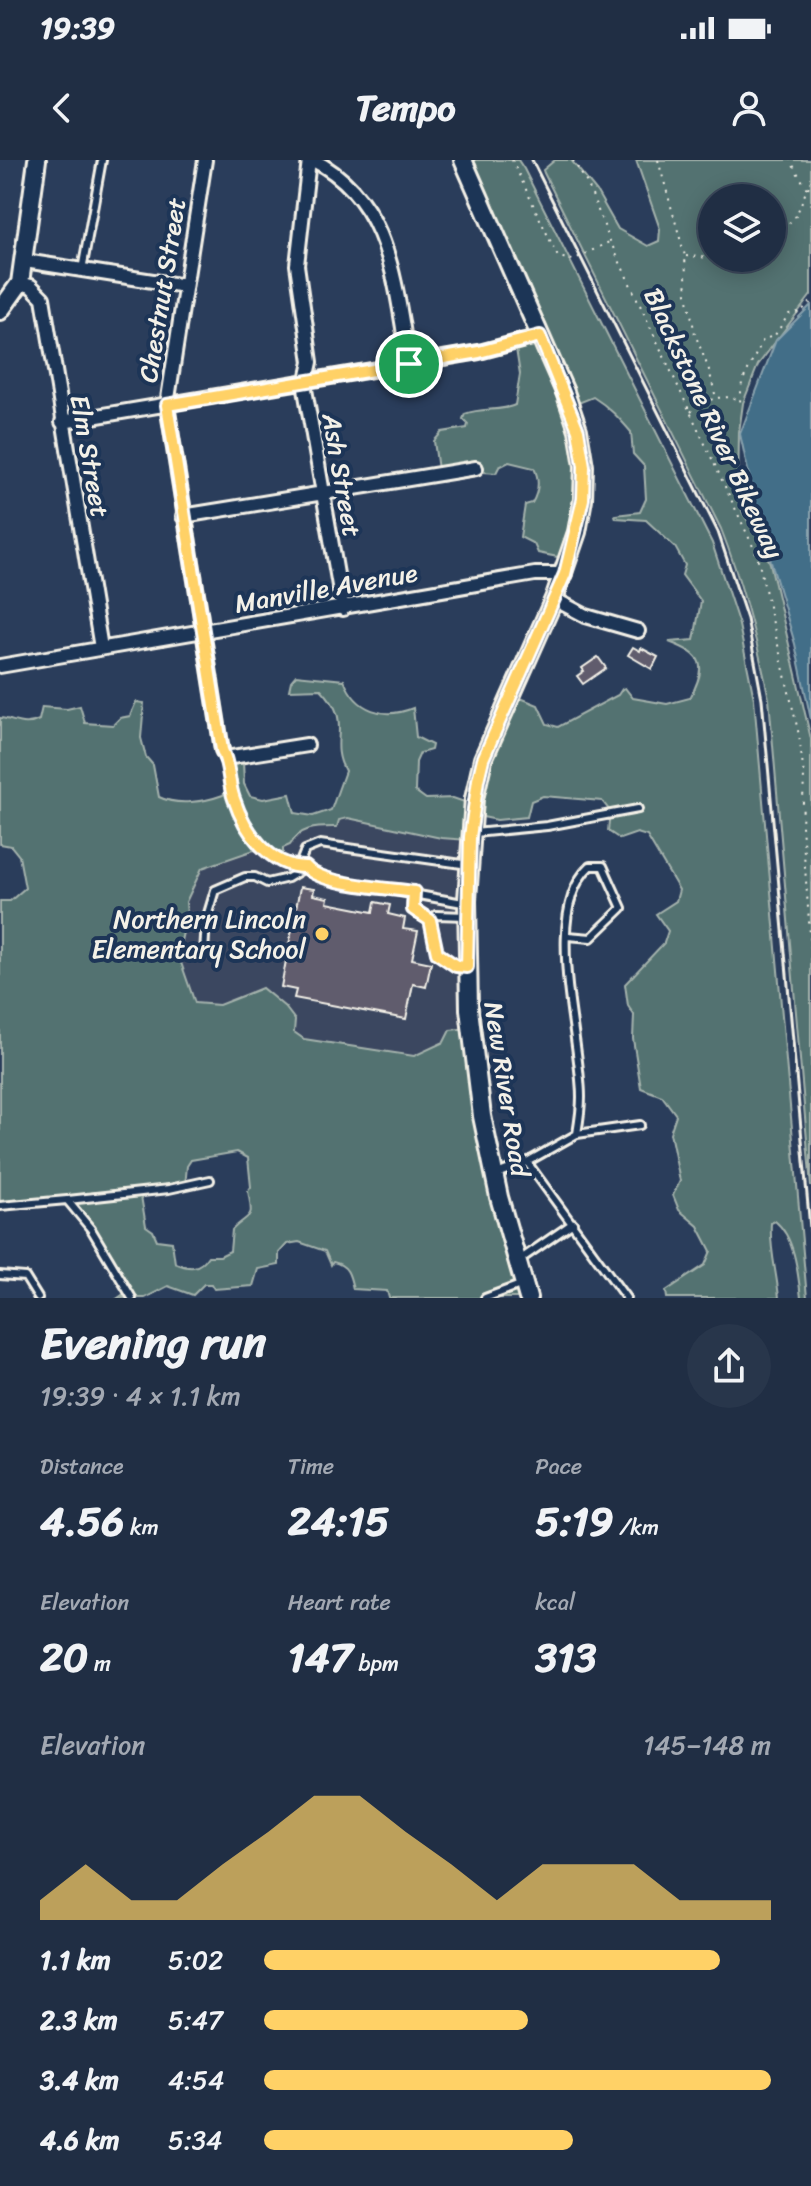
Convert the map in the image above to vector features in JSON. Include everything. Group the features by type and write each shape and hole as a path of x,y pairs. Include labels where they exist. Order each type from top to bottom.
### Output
{"street":[{"name":"Chestnut Street","path":"205,160 167,405 183,516 226,758"},
{"path":"311,160 352,186 380,232 393,275 409,364"},
{"name":"Ash Street","path":"311,160 297,265 311,362 306,400 343,609"},
{"name":"New River Road","path":"463,160 578,430 584,466 583,499 565,574 483,759 470,833 467,967 473,1053 495,1175 526,1291"},
{"path":"0,311 20,283 25,261 34,161"},
{"path":"25,261 185,286"},
{"name":"Elm Street","path":"20,283 31,286 43,298 101,648"},
{"path":"62,422 409,364 525,342 540,336"},
{"path":"183,516 476,468"},
{"name":"Manville Avenue","path":"0,666 535,574 565,574"},
{"path":"554,599 586,616 638,631"},
{"path":"226,758 307,745"}],"lane":[{"path":"82,270 102,160"},
{"path":"470,833 547,826 638,809"},
{"path":"467,910 414,892 335,880 309,872 301,860 305,850 320,844 469,865"},
{"path":"568,936 591,938 622,908 603,866 590,866 580,876 570,896 568,936 567,995 581,1096 577,1134"},
{"path":"204,953 206,920 215,890 245,877 255,877 267,883 288,878 306,867"},
{"path":"414,892 413,909 430,920 437,953 456,966 467,967"},
{"path":"430,920 436,915 467,910"},
{"path":"495,1175 527,1162 577,1134 640,1125"},
{"path":"527,1162 626,1298"},
{"path":"0,1206 169,1189 210,1180"},
{"path":"67,1200 91,1229 132,1298"},
{"path":"518,1261 573,1223"},
{"path":"0,1275 25,1277 38,1298"},
{"path":"485,1298 526,1291"}],"path":[{"path":"512,160 558,257 573,260 610,241"},
{"name":"Blackstone River Bikeway","path":"573,160 588,185 610,241 757,555 785,667 804,776 802,826 811,949"},
{"path":"658,160 685,256 687,294 695,334 716,398"},
{"path":"790,160 807,189"},
{"path":"786,226 796,216 811,180"},
{"path":"685,256 698,259"},
{"path":"690,413 698,404 716,398 731,397 740,402 742,382 763,340 775,335 789,314 800,312 811,302"},
{"path":"226,758 233,797 245,825 276,860 295,867 306,867"}],"shaded area":[{"path":"811,305 811,720 795,644 759,521 740,434 776,340"},
{"name":"Northern Lincoln Elementary School","path":"348,818 464,840 460,959 464,1029 445,1042 414,1056 304,1039 248,993 219,1005 195,1003 178,953 187,915 185,902 202,868 254,850 270,854 290,845 309,827 336,827 339,820"}],"green space":[{"path":"462,160 518,160 524,169 712,543 739,625 754,699 807,1298 801,1298 791,1246 775,1221 771,1223 771,1242 779,1298 667,1298 666,1291 705,1265 711,1251 698,1226 679,1210 673,1195 680,1181 670,1133 676,1115 662,1096 641,1088 633,1039 634,1015 628,1006 625,984 664,943 668,931 656,914 676,901 679,890 647,836 637,833 620,839 608,831 610,811 602,801 543,796 531,801 527,817 497,820 473,815 468,840 441,838 348,818 339,820 337,827 304,831 283,848 283,853 254,850 202,868 186,902 187,915 178,954 195,1003 219,1005 262,988 285,1007 295,1020 294,1032 304,1039 414,1056 444,1042 450,1030 469,1028 528,1298 389,1298 387,1291 353,1289 345,1268 338,1263 331,1265 325,1251 299,1242 287,1244 279,1253 279,1265 258,1269 253,1286 214,1289 211,1284 204,1284 193,1295 168,1286 145,1298 118,1298 128,1291 68,1200 0,1205 0,901 10,901 25,888 19,856 11,846 0,844 0,718 28,723 39,720 42,707 67,709 80,706 85,723 113,725 120,718 130,716 136,702 144,703 141,738 146,757 153,765 159,797 191,802 223,795 228,787 228,761 243,761 244,784 250,796 263,799 290,794 295,813 313,816 331,810 345,771 338,749 337,712 321,689 289,690 296,675 344,680 349,691 363,706 382,713 413,708 416,737 432,745 431,750 420,753 416,762 415,791 426,799 453,798 473,805 485,760 518,697 538,705 547,724 558,727 618,695 625,688 633,698 667,704 690,698 699,677 699,662 689,651 669,642 694,640 701,601 682,575 685,565 675,547 646,520 616,518 615,515 640,512 646,499 644,466 633,454 631,432 609,409 593,397 568,407 582,467 568,559 538,553 534,544 520,537 525,505 532,503 537,490 534,468 509,462 499,467 496,473 469,471 439,477 434,441 442,432 467,428 468,424 463,419 465,414 515,405 520,374 516,349 537,339","holes":["237,1152 248,1158 251,1212 232,1230 230,1251 220,1256 208,1256 193,1267 175,1263 172,1242 157,1240 153,1231 146,1226 140,1190 185,1186 187,1166 191,1160"]},
{"path":"555,160 571,160 597,192 618,229 648,246 659,241 660,229 636,160 811,160 811,295 758,365 743,403 739,432 738,495 743,513 760,539 770,563 811,739 811,1187 769,699 754,634 721,529 543,170"}],"building":[{"path":"633,647 658,657 652,669 628,655"},
{"path":"598,657 606,668 583,684 577,676 584,671 582,668"},
{"path":"300,887 314,889 313,895 328,898 327,903 373,912 375,902 390,905 388,914 405,918 403,929 418,931 412,959 431,963 426,987 413,984 406,1019 294,998 296,990 281,987"}],"railway":[{"path":"532,160 718,532 747,619 762,699 811,1239"}],"place":[{"name":"Northern Lincoln Elementary School","path":"322,934"}],"route":[{"path":"540,336 578,430 584,466 583,499 565,574 483,759 478,780 470,837 467,967 456,966 437,953 430,920 413,909 414,892 335,880 309,872 306,867 295,867 276,860 245,825 233,797 222,750 168,419 167,405 409,364 479,352 540,336"}]}
